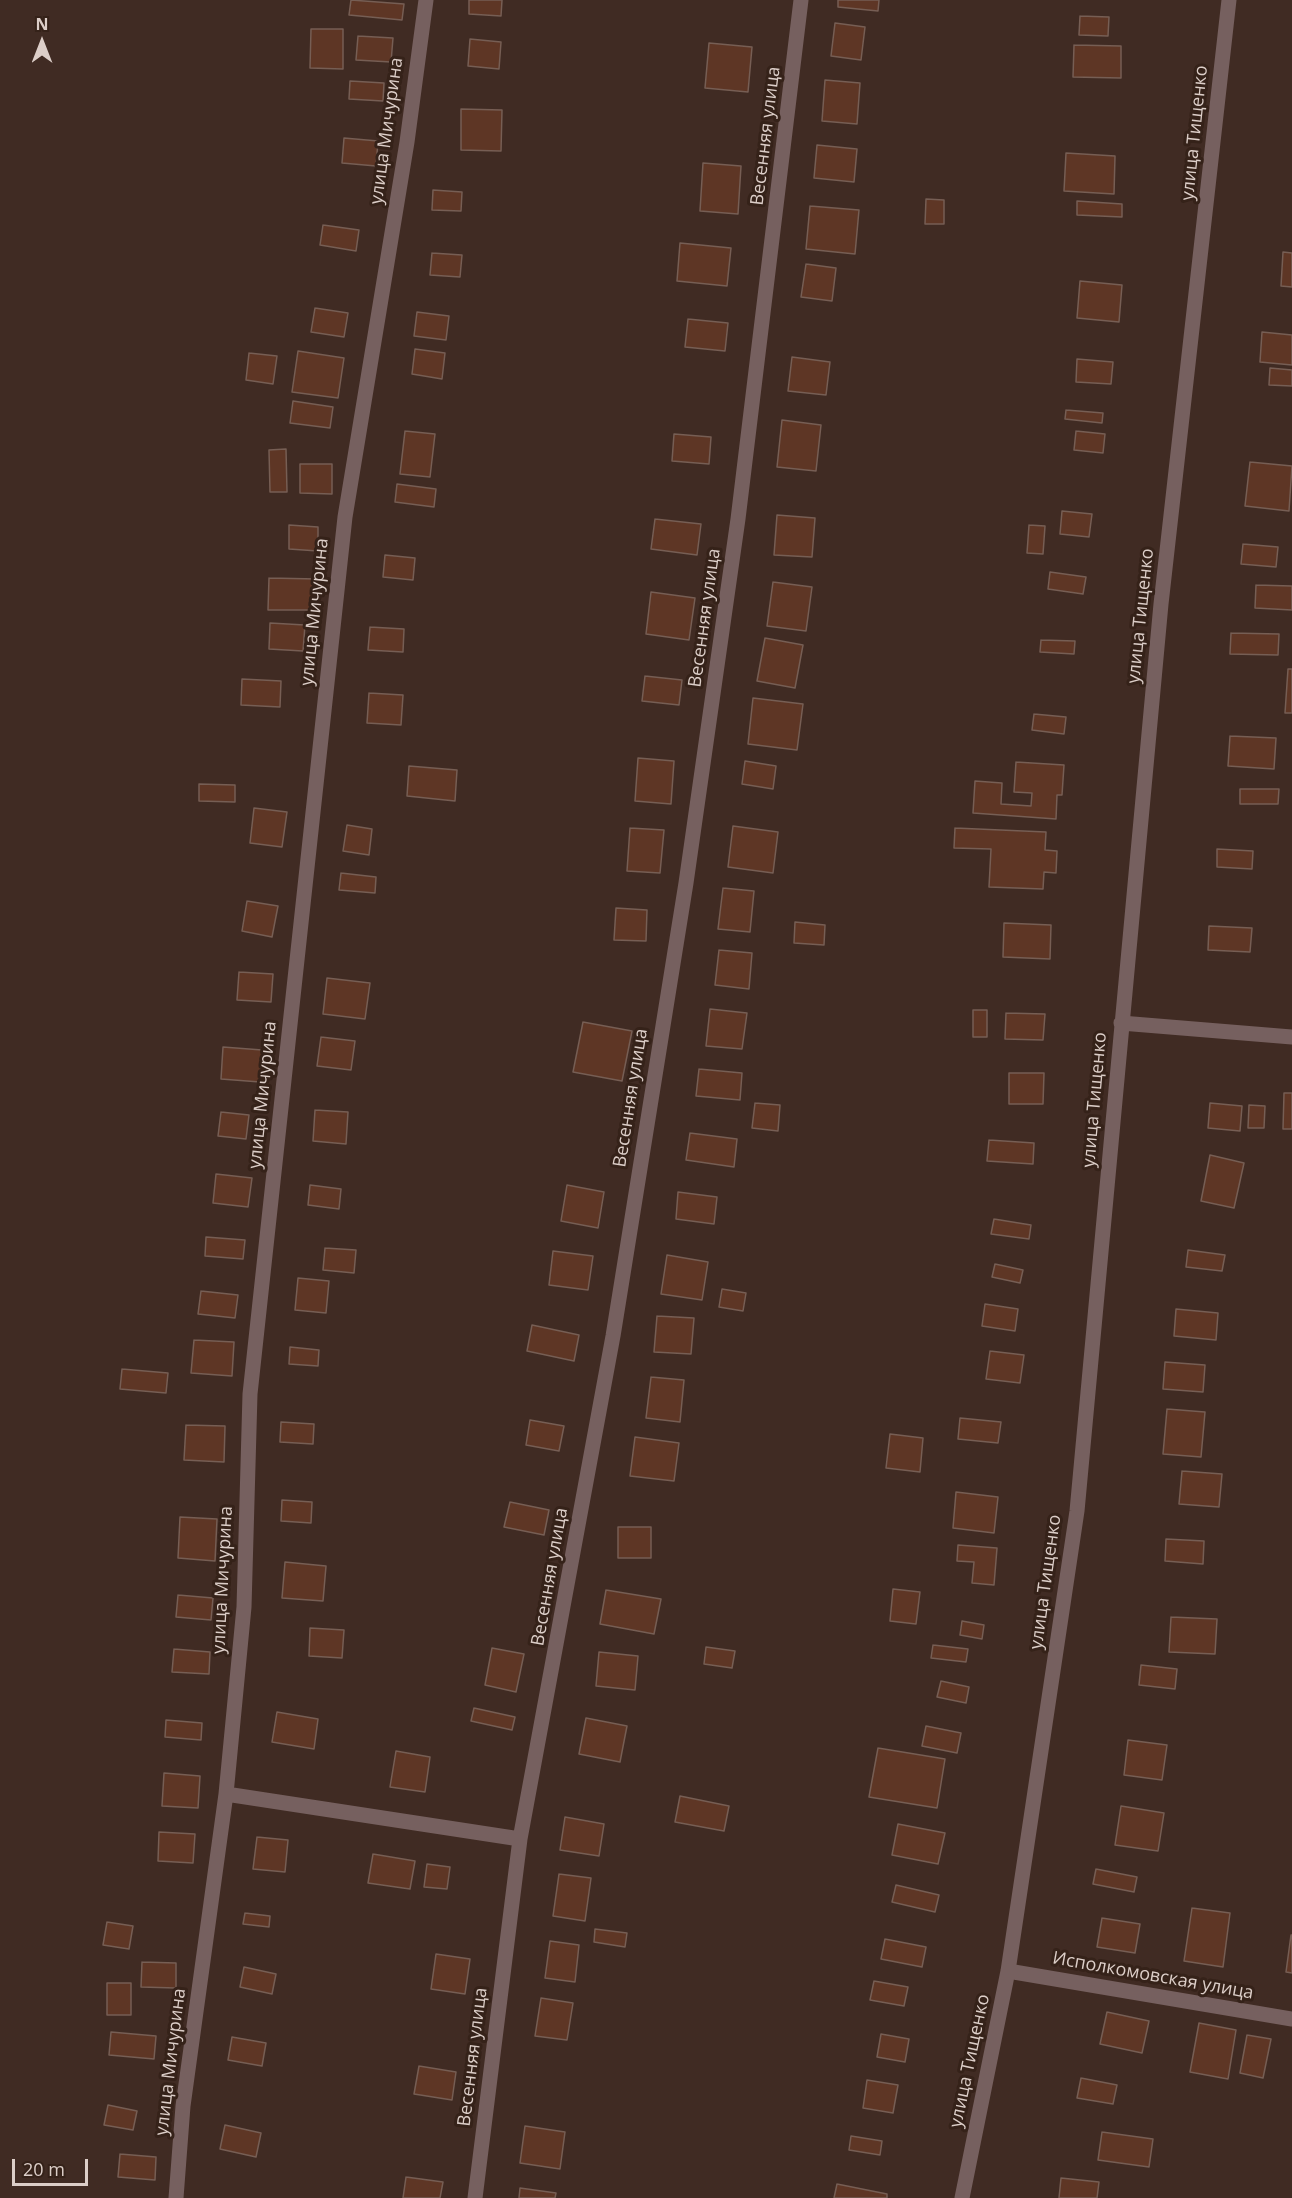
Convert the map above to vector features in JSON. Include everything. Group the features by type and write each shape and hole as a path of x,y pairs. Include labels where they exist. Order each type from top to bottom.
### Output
{"street":[{"name":"улица Мичурина","path":"176,2198 183,2106 226,1794 244,1607 250,1394 344,529 407,142 426,0"},
{"name":"Весенняя улица","path":"475,2198 520,1839 611,1347 686,882 738,519 801,0"},
{"name":"улица Тищенко","path":"962,2198 1008,1971 1077,1511 1161,604 1229,0"},
{"path":"1122,1023 1292,1037"},
{"path":"226,1794 520,1839"},
{"name":"Исполкомовская улица","path":"1008,1971 1292,2019"}],"building":[{"path":"351,0 404,4 402,20 349,15"},
{"path":"469,0 502,0 501,16 469,14"},
{"path":"838,0 879,0 878,11 838,7"},
{"path":"1080,16 1109,17 1108,36 1079,35"},
{"path":"835,23 865,27 861,60 831,56"},
{"path":"311,29 343,29 343,69 310,68"},
{"path":"358,36 393,38 391,62 356,60"},
{"path":"470,39 501,42 499,69 468,66"},
{"path":"709,43 752,47 748,92 705,88"},
{"path":"1074,45 1121,46 1121,78 1073,77"},
{"path":"825,80 860,83 857,124 822,121"},
{"path":"350,81 384,83 383,101 349,99"},
{"path":"461,109 502,110 501,151 461,150"},
{"path":"344,138 378,141 376,166 342,163"},
{"path":"817,145 857,149 854,182 814,178"},
{"path":"1066,153 1115,156 1114,194 1064,191"},
{"path":"703,163 741,166 738,214 700,211"},
{"path":"433,190 462,192 461,211 432,210"},
{"path":"926,199 944,200 944,224 925,224"},
{"path":"1077,201 1122,204 1122,217 1077,215"},
{"path":"810,206 859,210 855,254 806,249"},
{"path":"323,225 359,230 356,251 320,245"},
{"path":"680,243 731,248 727,286 677,281"},
{"path":"1283,252 1292,253 1292,287 1281,286"},
{"path":"432,253 462,255 460,277 430,275"},
{"path":"806,264 836,268 832,301 801,297"},
{"path":"1080,281 1122,285 1119,322 1077,318"},
{"path":"315,308 348,313 344,337 311,332"},
{"path":"417,312 449,316 446,340 414,336"},
{"path":"688,319 728,323 725,351 685,347"},
{"path":"1262,332 1292,335 1292,365 1260,362"},
{"path":"415,349 445,353 442,379 412,374"},
{"path":"298,351 344,358 338,398 292,392"},
{"path":"249,353 277,356 273,384 246,380"},
{"path":"792,357 830,362 826,395 788,391"},
{"path":"1077,359 1113,362 1111,384 1076,382"},
{"path":"1270,368 1292,370 1292,386 1269,385"},
{"path":"293,401 333,407 330,428 290,423"},
{"path":"1066,410 1103,413 1102,423 1065,419"},
{"path":"782,420 821,425 816,471 777,467"},
{"path":"405,431 435,434 430,477 400,474"},
{"path":"1076,431 1105,434 1103,453 1074,450"},
{"path":"674,434 711,437 709,464 672,461"},
{"path":"286,449 287,492 270,492 269,450"},
{"path":"1250,462 1292,466 1289,511 1245,506"},
{"path":"300,464 332,464 332,494 300,493"},
{"path":"397,484 436,489 434,507 395,502"},
{"path":"1062,511 1092,514 1089,537 1060,534"},
{"path":"777,515 815,518 812,557 774,555"},
{"path":"655,519 701,524 697,555 651,549"},
{"path":"289,525 318,527 318,551 289,549"},
{"path":"1029,525 1045,526 1043,554 1027,553"},
{"path":"1243,544 1278,547 1276,567 1241,564"},
{"path":"385,555 415,558 413,580 383,577"},
{"path":"1050,572 1086,577 1083,594 1048,589"},
{"path":"269,578 317,579 316,610 268,610"},
{"path":"773,582 812,587 806,631 767,626"},
{"path":"1256,585 1292,586 1292,610 1255,608"},
{"path":"651,592 695,598 689,640 646,634"},
{"path":"270,623 305,625 303,651 269,649"},
{"path":"370,627 404,629 403,652 368,650"},
{"path":"1231,633 1279,634 1278,655 1230,654"},
{"path":"765,638 803,645 795,688 757,681"},
{"path":"1041,640 1075,641 1074,654 1040,652"},
{"path":"1288,669 1292,669 1292,713 1285,713"},
{"path":"645,676 682,680 679,705 642,701"},
{"path":"242,679 281,681 280,707 241,705"},
{"path":"369,693 403,695 401,725 367,723"},
{"path":"753,698 803,704 797,750 748,744"},
{"path":"1034,714 1066,717 1064,734 1032,730"},
{"path":"1230,736 1276,738 1274,769 1228,766"},
{"path":"638,758 674,761 671,804 635,801"},
{"path":"745,761 776,766 773,789 742,784"},
{"path":"1016,762 1064,765 1062,795 1057,795 1056,819 973,813 975,781 1002,783 1001,804 1031,806 1032,793 1014,792"},
{"path":"409,766 457,770 455,801 407,796"},
{"path":"199,784 235,785 235,802 199,801"},
{"path":"1240,789 1279,789 1278,804 1240,804"},
{"path":"254,808 287,812 282,847 250,843"},
{"path":"347,825 372,829 369,855 343,851"},
{"path":"733,826 778,832 773,873 728,867"},
{"path":"630,828 664,830 660,873 627,871"},
{"path":"955,828 1046,832 1045,850 1057,851 1056,873 1044,872 1043,889 989,887 991,849 954,848"},
{"path":"1217,849 1253,851 1252,869 1217,867"},
{"path":"341,873 376,877 375,893 339,890"},
{"path":"723,888 754,891 750,932 718,929"},
{"path":"247,901 278,906 272,937 242,931"},
{"path":"616,908 647,910 646,941 614,940"},
{"path":"795,922 825,925 824,945 794,943"},
{"path":"1004,923 1051,925 1050,959 1003,957"},
{"path":"1209,926 1252,928 1250,952 1208,950"},
{"path":"719,950 752,953 749,989 715,985"},
{"path":"239,972 273,974 271,1002 237,1000"},
{"path":"327,978 370,983 365,1019 323,1014"},
{"path":"710,1009 747,1013 742,1049 706,1046"},
{"path":"973,1010 987,1010 987,1037 973,1037"},
{"path":"1006,1013 1045,1014 1043,1040 1005,1039"},
{"path":"583,1022 632,1031 622,1081 573,1072"},
{"path":"321,1037 355,1041 351,1070 317,1066"},
{"path":"223,1047 262,1050 260,1082 221,1079"},
{"path":"699,1069 742,1073 740,1100 696,1096"},
{"path":"1009,1073 1044,1073 1043,1104 1009,1104"},
{"path":"1284,1093 1292,1093 1292,1129 1283,1129"},
{"path":"755,1103 780,1105 778,1131 752,1128"},
{"path":"1210,1103 1242,1106 1240,1131 1208,1128"},
{"path":"1249,1105 1265,1106 1264,1128 1248,1128"},
{"path":"315,1110 348,1112 346,1144 313,1141"},
{"path":"221,1112 249,1115 246,1139 218,1136"},
{"path":"690,1133 737,1139 734,1167 686,1160"},
{"path":"989,1140 1034,1143 1033,1164 987,1161"},
{"path":"1210,1155 1244,1163 1234,1208 1201,1201"},
{"path":"216,1174 252,1178 248,1207 213,1203"},
{"path":"310,1185 341,1189 339,1209 308,1205"},
{"path":"567,1185 604,1192 598,1228 561,1221"},
{"path":"678,1192 717,1197 714,1224 676,1219"},
{"path":"994,1219 1031,1225 1029,1239 991,1234"},
{"path":"206,1237 245,1240 243,1259 205,1256"},
{"path":"325,1248 356,1250 354,1273 323,1270"},
{"path":"1188,1250 1225,1255 1222,1271 1186,1267"},
{"path":"553,1251 593,1256 588,1290 549,1285"},
{"path":"667,1255 708,1262 702,1300 661,1294"},
{"path":"995,1264 1023,1270 1020,1283 992,1277"},
{"path":"298,1278 329,1281 326,1313 295,1310"},
{"path":"722,1289 746,1293 743,1311 719,1307"},
{"path":"201,1291 238,1295 235,1318 198,1314"},
{"path":"985,1304 1018,1309 1015,1331 982,1326"},
{"path":"1176,1309 1218,1313 1216,1340 1174,1336"},
{"path":"657,1316 694,1318 691,1354 654,1352"},
{"path":"532,1325 579,1335 574,1361 527,1351"},
{"path":"194,1340 234,1342 232,1376 191,1373"},
{"path":"290,1347 319,1350 318,1366 289,1364"},
{"path":"990,1351 1024,1355 1020,1383 986,1379"},
{"path":"1165,1362 1205,1365 1203,1392 1163,1389"},
{"path":"122,1369 168,1373 166,1393 120,1389"},
{"path":"651,1377 684,1380 680,1422 646,1418"},
{"path":"1167,1409 1205,1412 1201,1457 1163,1454"},
{"path":"960,1418 1001,1422 998,1443 958,1439"},
{"path":"530,1420 564,1426 559,1451 526,1445"},
{"path":"281,1422 314,1424 313,1444 280,1442"},
{"path":"186,1425 225,1426 224,1462 184,1460"},
{"path":"890,1434 923,1438 920,1472 886,1468"},
{"path":"635,1437 679,1443 674,1481 630,1476"},
{"path":"1182,1471 1222,1474 1219,1507 1179,1504"},
{"path":"956,1492 998,1497 994,1533 953,1528"},
{"path":"282,1500 312,1502 311,1523 281,1521"},
{"path":"510,1502 549,1510 544,1535 504,1527"},
{"path":"180,1517 217,1519 215,1561 178,1558"},
{"path":"618,1527 651,1527 651,1558 618,1558"},
{"path":"1166,1539 1204,1541 1203,1564 1165,1561"},
{"path":"958,1545 997,1548 994,1585 972,1583 974,1562 957,1561"},
{"path":"285,1562 326,1566 323,1601 282,1598"},
{"path":"893,1589 920,1592 916,1624 890,1621"},
{"path":"606,1590 661,1599 654,1634 600,1624"},
{"path":"178,1595 213,1598 211,1620 176,1617"},
{"path":"1171,1617 1217,1619 1215,1654 1169,1652"},
{"path":"962,1621 984,1625 982,1639 960,1635"},
{"path":"310,1628 344,1630 342,1658 309,1656"},
{"path":"933,1645 968,1649 966,1662 931,1658"},
{"path":"706,1647 735,1651 732,1668 704,1664"},
{"path":"492,1648 524,1654 516,1692 485,1685"},
{"path":"174,1649 210,1652 209,1674 172,1672"},
{"path":"599,1652 638,1656 635,1690 596,1686"},
{"path":"1141,1665 1177,1669 1175,1689 1139,1685"},
{"path":"941,1681 969,1687 966,1703 937,1697"},
{"path":"474,1708 515,1717 512,1730 471,1721"},
{"path":"277,1712 318,1719 314,1749 272,1742"},
{"path":"586,1718 627,1726 620,1762 579,1754"},
{"path":"166,1720 202,1723 201,1740 165,1737"},
{"path":"926,1726 961,1733 957,1753 922,1746"},
{"path":"1128,1740 1167,1745 1162,1780 1124,1775"},
{"path":"878,1748 945,1759 937,1808 869,1797"},
{"path":"396,1751 430,1757 425,1792 390,1787"},
{"path":"164,1773 200,1776 198,1808 162,1806"},
{"path":"680,1796 729,1806 724,1831 675,1822"},
{"path":"1121,1806 1164,1813 1158,1851 1115,1845"},
{"path":"565,1817 604,1824 599,1856 560,1850"},
{"path":"898,1824 945,1833 938,1864 892,1855"},
{"path":"159,1832 195,1834 193,1863 158,1861"},
{"path":"257,1837 288,1840 285,1872 253,1869"},
{"path":"373,1854 415,1861 410,1889 368,1883"},
{"path":"427,1864 450,1867 447,1889 424,1887"},
{"path":"1096,1869 1137,1877 1134,1892 1093,1884"},
{"path":"559,1874 591,1878 585,1921 553,1916"},
{"path":"896,1885 939,1895 935,1912 892,1902"},
{"path":"1192,1908 1230,1913 1223,1967 1184,1961"},
{"path":"245,1913 270,1916 269,1927 243,1924"},
{"path":"1102,1918 1140,1924 1135,1953 1097,1947"},
{"path":"107,1922 133,1926 129,1949 103,1945"},
{"path":"595,1929 627,1933 625,1947 594,1942"},
{"path":"1292,1935 1292,1973 1286,1972"},
{"path":"885,1939 926,1947 922,1967 881,1959"},
{"path":"550,1941 579,1945 575,1982 545,1978"},
{"path":"436,1954 470,1959 465,1994 431,1989"},
{"path":"142,1962 176,1963 176,1988 141,1987"},
{"path":"244,1967 276,1974 272,1994 240,1987"},
{"path":"874,1981 908,1987 904,2006 870,2000"},
{"path":"107,1983 131,1983 131,2015 107,2015"},
{"path":"541,1998 573,2003 567,2040 535,2036"},
{"path":"1107,2012 1149,2021 1142,2053 1100,2044"},
{"path":"1199,2023 1236,2030 1228,2079 1190,2072"},
{"path":"111,2032 156,2036 154,2059 109,2055"},
{"path":"881,2034 909,2039 905,2062 877,2057"},
{"path":"1247,2035 1271,2039 1263,2078 1240,2073"},
{"path":"232,2037 266,2043 262,2066 228,2060"},
{"path":"419,2066 456,2072 452,2100 414,2094"},
{"path":"1081,2078 1117,2085 1113,2104 1077,2098"},
{"path":"867,2080 898,2085 893,2113 863,2108"},
{"path":"108,2105 137,2111 133,2130 104,2125"},
{"path":"225,2125 261,2133 256,2157 220,2149"},
{"path":"525,2126 565,2132 560,2169 520,2163"},
{"path":"1102,2132 1153,2139 1149,2167 1098,2160"},
{"path":"851,2136 882,2141 880,2155 849,2150"},
{"path":"120,2154 156,2157 155,2180 118,2177"},
{"path":"406,2177 443,2182 440,2198 403,2198"},
{"path":"1061,2178 1099,2182 1097,2198 1059,2198"},
{"path":"837,2184 887,2194 887,2198 834,2198"},
{"path":"520,2188 556,2193 555,2198 519,2198"}]}
